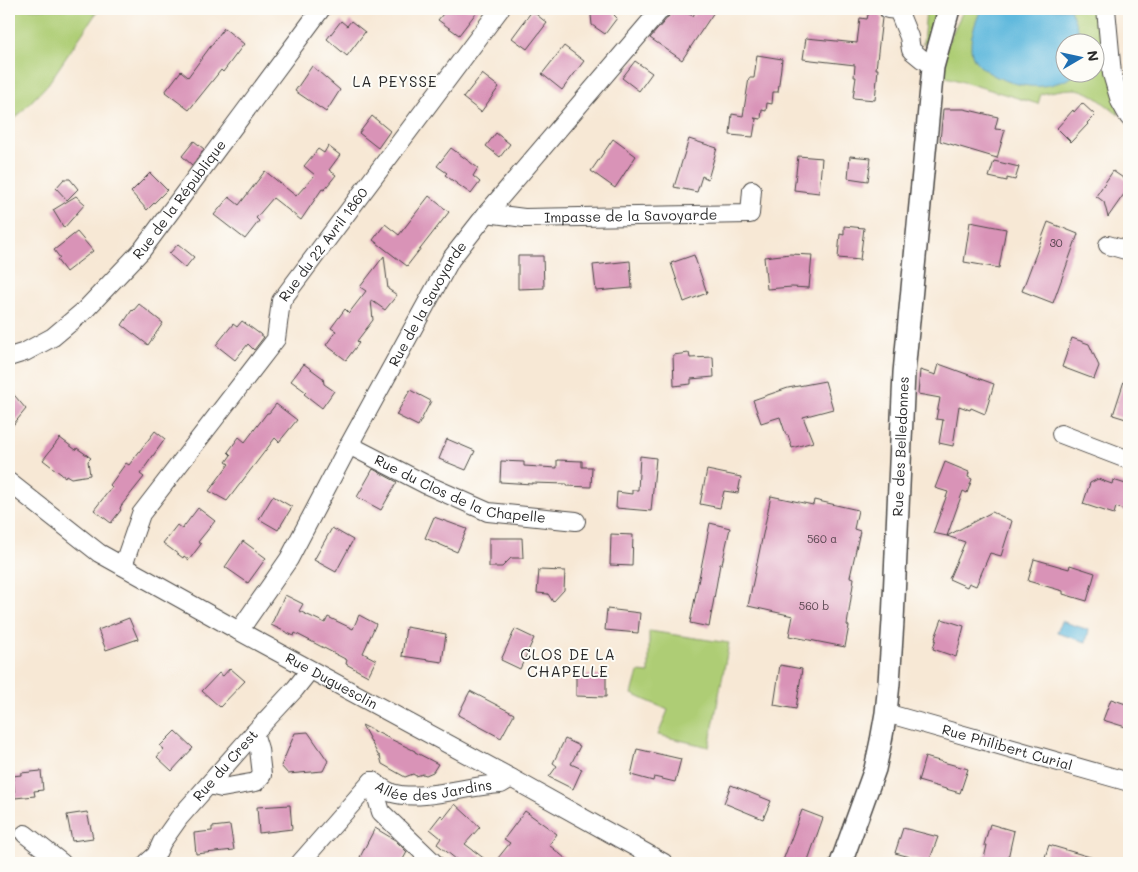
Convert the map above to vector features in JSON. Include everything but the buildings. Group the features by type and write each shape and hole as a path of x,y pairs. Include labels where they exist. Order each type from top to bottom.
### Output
{"main road":[{"name":"Rue des Belledonnes","path":"841,863 875,769 886,713 893,621 904,373 933,64 949,14"}],"street":[{"name":"Rue de la République","path":"9,357 25,352 53,337 85,310 142,250 321,9"},
{"name":"Rue du 22 Avril 1860","path":"123,566 141,514 276,339 281,300 500,9"},
{"name":"Rue de la Savoyarde","path":"239,631 289,558 452,259 487,213 661,9"},
{"path":"888,9 898,10 909,37 911,50 922,59 933,64"},
{"path":"1106,9 1112,74 1120,101 1129,117"},
{"name":"Impasse de la Savoyarde","path":"487,213 524,218 750,214 752,190"},
{"path":"1108,245 1129,251"},
{"path":"1061,434 1129,460"},
{"name":"Rue du Clos de la Chapelle","path":"349,445 425,484 488,512 576,521"},
{"name":"Rue Duguesclin","path":"9,482 99,553 664,863"},
{"name":"Rue du Crest","path":"147,863 156,855 162,842 179,818 310,670"},
{"name":"Rue Philibert Curial","path":"886,713 1129,782"},
{"path":"209,785 222,788 256,782 262,775 259,749 254,733"},
{"name":"Allée des Jardins","path":"372,781 391,793 405,795 429,794 501,784 511,778"},
{"path":"300,863 372,781"},
{"name":"Allée des Jardins","path":"372,781 381,812 434,863"},
{"path":"25,834 62,863"}],"green space":[{"path":"9,9 99,9 48,84 9,125"},
{"path":"926,9 942,9 935,31 923,45"},
{"path":"964,9 1099,9 1103,32 1056,32 1056,82 1106,82 1106,46 1119,115 1091,94 1078,89 1041,94 1038,104 943,76 940,69 948,42"},
{"path":"649,631 729,643 709,747 658,735 668,710 632,694 638,672 649,673"}],"water":[{"path":"981,9 1070,9 1079,32 1056,32 1056,82 1059,82 1033,86 1002,79 976,62 971,48 973,31"},
{"path":"1061,621 1089,630 1086,642 1057,633"}],"district":[{"name":"LA PEYSSE","path":"395,82"},
{"name":"CLOS DE LA CHAPELLE","path":"568,664"}]}
